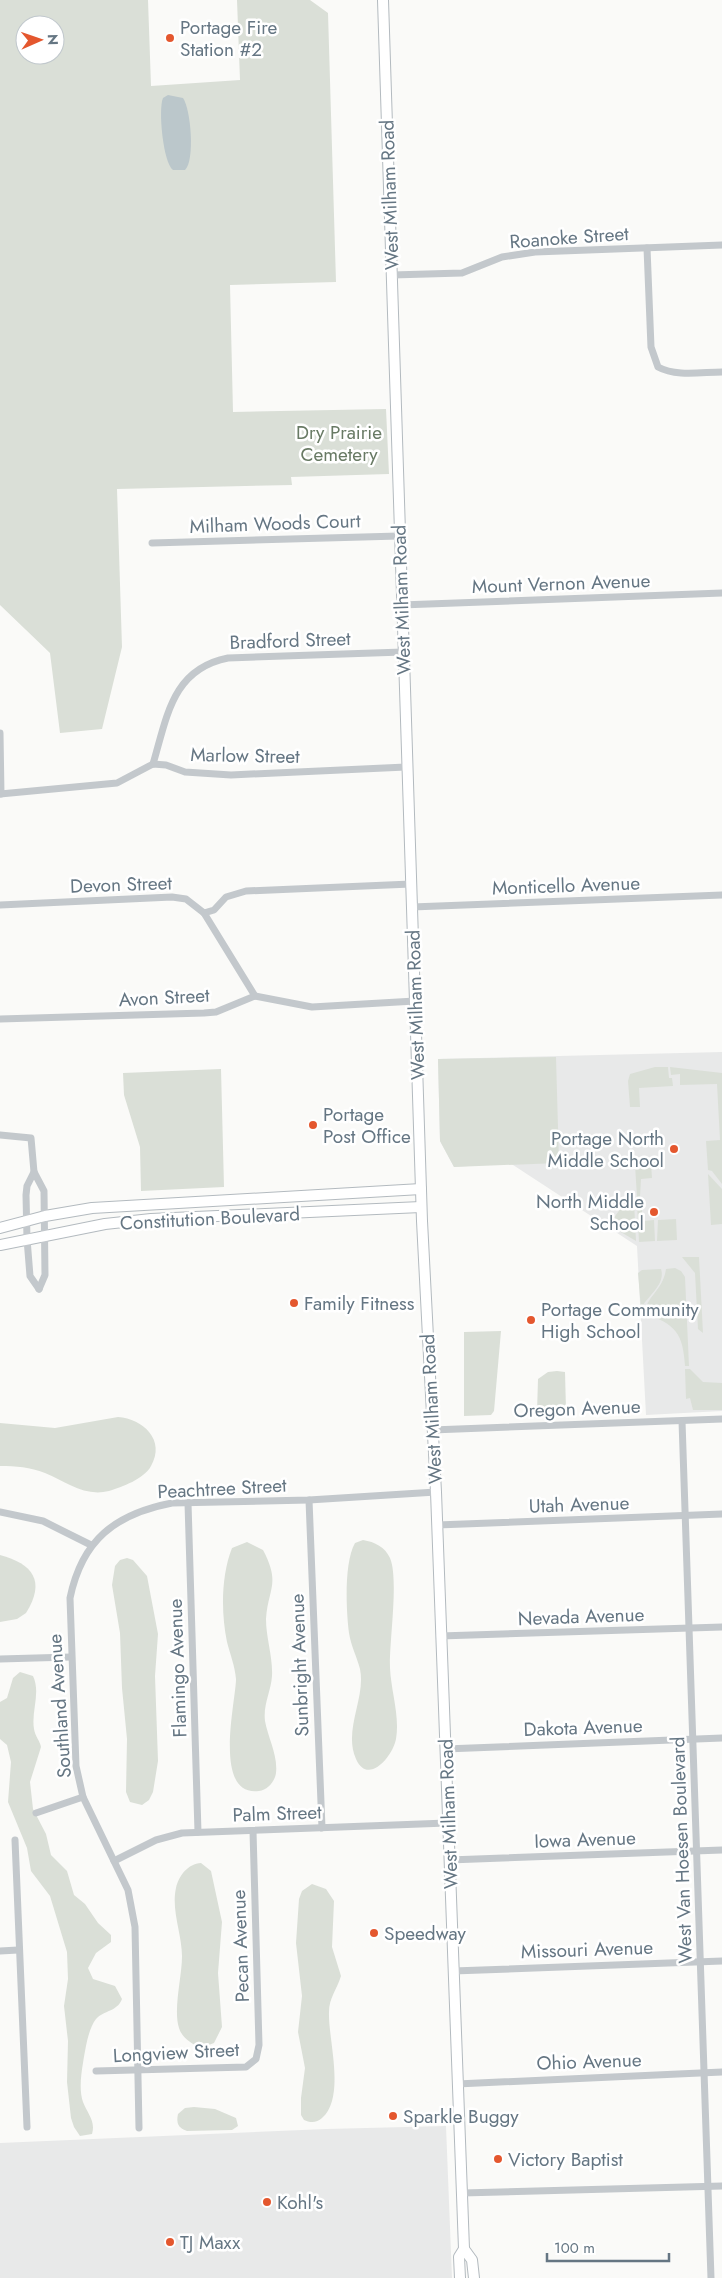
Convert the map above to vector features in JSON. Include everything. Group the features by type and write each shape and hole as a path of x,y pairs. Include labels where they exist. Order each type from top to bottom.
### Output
{"street":[{"name":"West Milham Road","path":"383,0 421,1207 436,1492 464,2249 472,2260 474,2278"},
{"name":"Roanoke Street","path":"392,275 462,273 502,257 535,252 722,245"},
{"path":"647,248 651,347 658,367 672,372 722,372"},
{"name":"Milham Woods Court","path":"152,543 399,536"},
{"name":"Mount Vernon Avenue","path":"401,605 722,593"},
{"name":"Bradford Street","path":"153,764 170,705 179,688 187,678 211,661 228,658 403,652"},
{"path":"0,733 0,794 117,783 153,764"},
{"name":"Marlow Street","path":"153,764 166,765 185,772 231,775 406,767"},
{"path":"411,884 246,891 226,897 214,910 204,913 255,996 312,1006 415,1000"},
{"name":"Monticello Avenue","path":"412,907 722,895"},
{"name":"Devon Street","path":"0,905 172,896 186,899 204,913"},
{"name":"Avon Street","path":"0,1019 216,1012 255,996"},
{"path":"0,1135 31,1138 34,1172 44,1191 45,1275 39,1289 30,1276 26,1221 28,1186 34,1172"},
{"name":"Constitution Boulevard","path":"0,1228 44,1216 92,1208 421,1189"},
{"name":"Constitution Boulevard","path":"0,1244 105,1224 151,1220 421,1207"},
{"name":"Oregon Avenue","path":"432,1430 722,1419"},
{"name":"West Van Hoesen Boulevard","path":"682,1421 692,1739 702,1961 711,2278"},
{"name":"Peachtree Street","path":"91,1545 102,1533 139,1512 172,1503 309,1500 436,1492"},
{"name":"Sunbright Avenue","path":"309,1500 322,1828"},
{"name":"Flamingo Avenue","path":"188,1503 198,1832"},
{"path":"0,1512 43,1521 91,1545"},
{"name":"Utah Avenue","path":"437,1525 722,1514"},
{"name":"Southland Avenue","path":"91,1545 74,1578 70,1598 76,1766 83,1797 128,1890 135,1927 139,2128"},
{"name":"Nevada Avenue","path":"440,1636 722,1627"},
{"path":"0,1659 71,1657"},
{"name":"Dakota Avenue","path":"445,1750 722,1738"},
{"path":"36,1813 83,1797"},
{"name":"Palm Street","path":"114,1861 156,1840 198,1832 447,1823"},
{"name":"Pecan Avenue","path":"252,1831 259,2045 256,2059"},
{"path":"15,1840 18,1950 27,2127"},
{"name":"Iowa Avenue","path":"449,1860 722,1850"},
{"path":"0,1951 18,1950"},
{"name":"Missouri Avenue","path":"453,1970 722,1961"},
{"name":"Longview Street","path":"96,2071 246,2067 256,2059"},
{"name":"Ohio Avenue","path":"457,2084 722,2072"},
{"path":"462,2193 722,2186"},
{"name":"West Milham Road","path":"460,2278 459,2257 464,2249"}],"shaded area":[{"path":"168,95 183,98 186,104 190,123 191,146 188,165 185,170 173,170 169,165 164,147 161,113 163,98"},
{"name":"North Middle School","path":"722,1052 722,1411 646,1415 637,1246 510,1163 454,1167 440,1141 438,1059"},
{"path":"446,2126 452,2278 0,2278 0,2143 326,2129"}],"green space":[{"name":"Dry Prairie Cemetery","path":"0,0 148,0 151,86 240,80 237,0 310,0 328,13 336,282 230,285 233,412 386,409 389,474 291,477 292,485 117,489 122,647 102,729 60,733 50,653 0,605"},
{"path":"556,1057 559,1163 454,1167 440,1141 438,1059"},
{"path":"655,1067 668,1067 669,1078 672,1078 673,1086 639,1088 640,1107 630,1107 628,1081 630,1074"},
{"path":"670,1067 722,1073 722,1184 712,1171 708,1170 706,1141 720,1140 717,1084 680,1085 680,1074 671,1075"},
{"path":"221,1069 224,1187 141,1191 140,1147 124,1095 123,1073"},
{"path":"651,1164 652,1178 641,1179 640,1197 637,1197 635,1165"},
{"path":"708,1174 722,1189 722,1224 711,1225"},
{"path":"625,1202 634,1202 636,1241 609,1225"},
{"path":"641,1202 643,1221 654,1220 655,1241 639,1242 637,1203"},
{"path":"676,1219 677,1240 657,1241 658,1220"},
{"path":"682,1257 699,1257 703,1333 698,1329 695,1273"},
{"path":"675,1268 681,1271 685,1277 689,1366 685,1366 680,1338 671,1326 645,1314 648,1303 661,1283 666,1269"},
{"path":"661,1269 661,1280 641,1309 638,1273 642,1270"},
{"path":"501,1331 494,1411 491,1415 464,1416 464,1332"},
{"path":"685,1369 690,1369 703,1382 722,1383 722,1410 693,1410 690,1398 686,1399"},
{"path":"548,1372 565,1372 566,1410 537,1411 538,1379"},
{"path":"118,1417 136,1422 150,1432 156,1448 155,1457 148,1471 126,1485 109,1491 92,1492 76,1488 34,1469 0,1466 0,1423 55,1428"},
{"path":"363,1540 372,1542 382,1548 388,1554 393,1568 394,1595 390,1668 397,1721 396,1739 390,1753 379,1766 367,1770 361,1767 356,1759 353,1748 353,1725 361,1680 360,1669 349,1633 347,1612 347,1574 351,1551 355,1543"},
{"path":"247,1542 263,1550 268,1561 272,1579 266,1619 272,1676 266,1704 265,1721 276,1760 276,1773 270,1785 259,1791 245,1789 236,1779 231,1764 231,1726 236,1679 227,1642 223,1607 224,1582 232,1548"},
{"path":"0,1555 21,1563 28,1569 33,1575 35,1592 26,1613 17,1619 0,1622"},
{"path":"127,1558 133,1560 147,1576 158,1634 155,1676 158,1761 153,1792 149,1800 142,1805 130,1802 126,1792 127,1739 122,1688 120,1633 112,1585 115,1566 120,1560"},
{"path":"20,1672 33,1676 36,1689 33,1722 41,1747 30,1782 33,1809 46,1834 51,1855 67,1871 74,1895 85,1904 98,1923 111,1935 111,1942 96,1953 88,1968 93,1979 115,1986 122,1999 114,2009 96,2019 89,2034 82,2068 81,2088 83,2102 92,2121 93,2129 92,2134 80,2136 71,2118 67,2082 68,2041 64,2006 68,1979 67,1952 50,1896 31,1871 27,1848 8,1802 11,1762 7,1745 0,1739 0,1702 7,1698 13,1678"},
{"path":"201,1863 211,1871 222,1922 218,1973 222,2027 214,2043 201,2048 191,2043 182,2035 177,2020 182,1956 175,1896 177,1883 182,1875 188,1868"},
{"path":"312,1884 326,1889 334,1901 332,1947 341,1976 329,2007 334,2068 333,2097 329,2109 316,2122 304,2120 301,2115 305,2068 298,2032 302,1996 296,1943 299,1899 302,1891"},
{"path":"185,2108 215,2109 236,2118 238,2126 232,2130 184,2130 178,2125 178,2114"}],"place":[{"name":"Portage Fire Station #2","path":"170,38"},
{"name":"Portage Post Office","path":"313,1125"},
{"name":"Portage North Middle School","path":"674,1149"},
{"name":"North Middle School","path":"654,1212"},
{"name":"Family Fitness","path":"294,1303"},
{"name":"Portage Community High School","path":"531,1320"},
{"name":"Speedway","path":"374,1933"},
{"name":"Sparkle Buggy","path":"393,2116"},
{"name":"Victory Baptist","path":"498,2159"},
{"name":"Kohl's","path":"267,2202"},
{"name":"TJ Maxx","path":"170,2242"}]}
